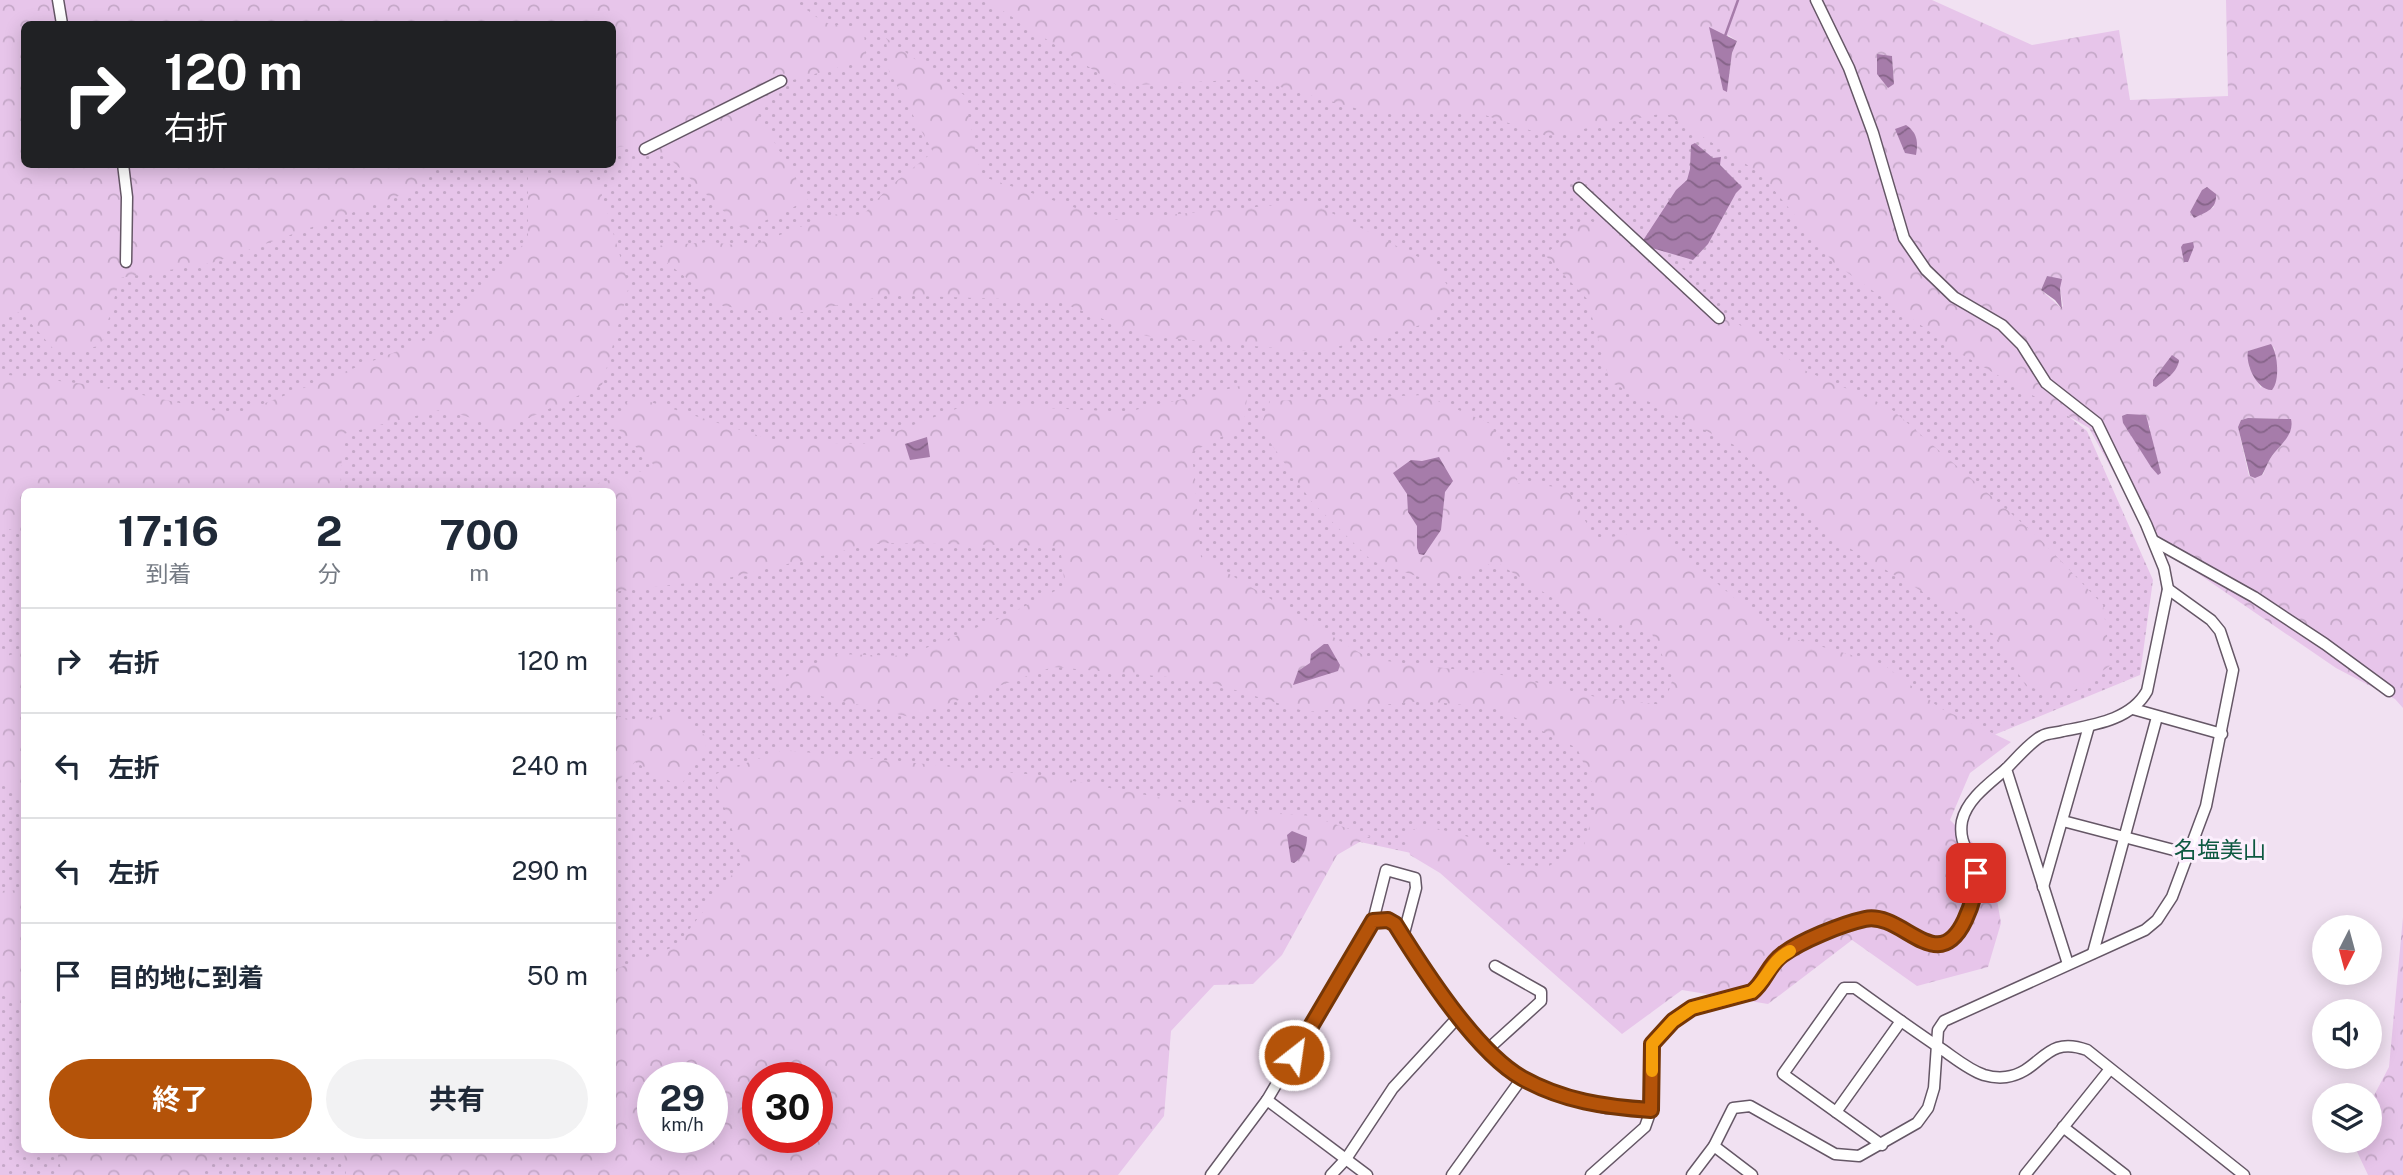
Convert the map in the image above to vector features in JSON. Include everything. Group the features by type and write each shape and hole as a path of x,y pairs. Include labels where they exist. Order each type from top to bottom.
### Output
{"street":[{"path":"58,0 62,21"},
{"path":"1591,1175 1645,1127 1651,1110 1652,1044 1673,1021 1692,1008 1752,992 1760,986 1769,968 1782,955 1835,928 1879,918 1891,921 1924,942 1938,944 1951,940 1959,932 1970,909 1977,884 1976,873 1962,842 1962,821 1968,808 2041,736 2089,726 2133,709 2147,691 2168,589 2154,541 2097,423 2046,383 2022,345 2002,326 1954,297 1926,270 1904,238 1873,133 1849,68 1816,0"},
{"path":"645,149 780,81"},
{"path":"123,168 127,197 126,262"},
{"path":"1579,188 1719,318"},
{"path":"2154,541 2255,597 2389,691"},
{"path":"1692,1175 1714,1146 1733,1108 1750,1106 1835,1154 1859,1156 1882,1145 1917,1123 1928,1108 1934,1088 1938,1030 1944,1020 2145,930 2157,920 2172,897 2206,806 2233,670 2220,631 2211,620 2168,589"},
{"path":"2133,709 2222,734"},
{"path":"2093,953 2157,717"},
{"path":"2043,887 2089,726"},
{"path":"2006,769 2068,964"},
{"path":"2063,821 2189,854"},
{"path":"1211,1175 1267,1100 1373,921 1386,870 1415,878 1416,888 1403,937"},
{"path":"1373,921 1388,920 1395,924 1459,1016 1487,1050 1522,1078 1575,1100 1596,1105 1651,1110"},
{"path":"1487,1050 1541,1001 1541,992 1494,966"},
{"path":"1882,1145 1783,1074 1844,988 1855,988 1938,1047 1986,1076 2003,1078 2015,1075 2027,1070 2059,1046 2073,1045 2087,1050 2244,1175"},
{"path":"1331,1175 1346,1159 1393,1087 1459,1016"},
{"path":"1836,1112 1901,1021"},
{"path":"2025,1175 2110,1069"},
{"path":"1452,1175 1522,1078"},
{"path":"1267,1100 1367,1175"},
{"path":"2063,1127 2125,1175"},
{"path":"1714,1146 1752,1175"}],"green space":[{"path":"0,0 794,0 823,22 864,31 866,60 767,87 758,114 808,200 744,231 666,155 631,145 616,148 616,21 21,21 21,168 429,168 415,190 212,263 120,278 101,346 56,352 21,312 0,317"},
{"path":"719,0 1184,0 1669,99 2087,431 2153,580 2140,675 1605,895 1328,835 705,945 616,973 616,488 21,488 21,1153 386,1153 395,1175 0,1175 0,186 195,168 616,168 616,90"},
{"path":"986,0 1932,0 2032,45 2119,30 2130,100 2228,96 2226,0 2403,0 2403,708 2395,699 2336,668 2152,542 2089,428 1961,354 1834,263 1760,173 1665,113 1547,136 1473,111 1376,114 1252,79 1118,86","holes":["1728,35 1737,41 1732,53 1727,92","1877,55 1892,56 1894,84","2202,191 2214,207 2194,218 2190,212","2047,276 2060,288 2061,308 2041,290","2271,345 2275,349 2261,388 2249,367 2248,351","2248,418 2290,419 2287,436 2270,459 2263,475 2249,476 2238,427 2241,420","2123,423 2150,426 2161,473"]},
{"path":"886,38 964,95 981,176 1111,220 1310,202 1434,265 1457,300 1421,325 1317,352 1146,336 1057,301 891,295 787,315 723,306 658,256 656,246 711,242 749,247 833,214 860,218 889,187 933,152 889,71"},
{"path":"595,172 629,286 602,385 504,429 444,409 343,434 340,488 21,488 21,533 0,526 0,374 101,386 235,415 441,334 528,239 528,177"},
{"path":"1585,218 1686,271 1701,298 1806,371 1889,407 2037,536 2103,605 2111,665 2065,697 2026,686 1995,635 1829,536 1734,445 1610,382 1587,299 1545,255"},
{"path":"1249,384 1243,426 1192,452 1201,557 1370,659 1510,676 1596,697 1664,705 1673,678 1652,634 1565,606 1496,562 1437,583 1372,561 1311,501 1260,428 1270,401 1424,395 1491,424 1518,483 1567,488 1596,540 1653,529 1777,634 1883,664 1940,708 2011,742 1970,773 1950,820 1990,860 2001,923 1988,967 1917,986 1852,940 1768,1004 1682,990 1622,1034 1440,873 1410,855 1405,833 1424,825 1469,837 1507,865 1549,866 1584,845 1598,797 1577,748 1495,708 1423,701 1307,712 1202,680 1053,667 910,717 770,684 836,654 906,656 1003,617 1065,586 1060,546 877,543 728,578 616,592 616,488 580,488 656,467 613,424 631,396 776,441 863,444 969,404 1126,412"},
{"path":"21,652 21,793 0,784 0,658"},
{"path":"673,713 710,739 680,787 635,762 616,784 616,716 636,721"},
{"path":"783,750 1047,776 1203,806 1311,816 1370,836 1337,855 1282,955 1253,984 1214,985 1171,1031 1164,1116 1118,1175 346,1175 344,1153 616,1153 616,969 676,946 743,861 713,775"},
{"path":"21,890 21,1007 0,992 0,891"},
{"path":"2403,917 2403,1175 2368,1175 2358,1153 2382,1153 2381,1083 2389,1067"},
{"path":"58,1153 213,1153 204,1168 204,1175 62,1175"}],"water":[{"path":"1709,27 1737,41 1732,53 1727,92 1723,90"},
{"path":"1877,54 1892,56 1894,84 1888,88 1877,74"},
{"path":"1906,125 1916,138 1916,155 1905,153 1895,129"},
{"path":"1695,143 1713,158 1721,157 1720,165 1742,187 1708,244 1693,260 1645,246 1642,242 1676,190 1687,180 1691,145"},
{"path":"2207,187 2216,194 2215,203 2194,218 2190,212 2202,190"},
{"path":"2193,242 2194,247 2188,262 2184,262 2181,247"},
{"path":"2047,276 2062,279 2062,309 2041,290"},
{"path":"2271,344 2277,367 2272,390 2257,382 2250,369 2248,356 2248,351"},
{"path":"2172,355 2179,360 2176,368 2163,382 2153,386 2153,380"},
{"path":"2146,415 2161,473 2158,475 2123,423 2122,416"},
{"path":"2291,419 2292,425 2288,436 2270,459 2262,475 2255,478 2250,476 2238,427 2241,420"},
{"path":"927,437 930,457 910,460 905,444"},
{"path":"1439,457 1453,481 1445,492 1441,530 1424,555 1419,554 1417,548 1417,526 1408,512 1407,494 1393,473 1411,460 1422,461"},
{"path":"1328,644 1340,665 1338,671 1293,685 1298,671 1310,663 1311,654"},
{"path":"1292,831 1307,837 1304,852 1294,863 1291,862 1287,835"}],"waterway":[{"path":"1725,36 1738,0"}],"slow traffic":[{"path":"1652,1071 1652,1044 1673,1021 1692,1008 1752,992 1760,986 1769,968 1790,951"}],"district":[{"name":"名塩美山","path":"2220,849"}],"route":[{"path":"1294,1055 1373,921 1388,920 1395,924 1459,1016 1493,1057 1522,1078 1575,1100 1606,1108 1651,1110 1652,1044 1673,1021 1692,1008 1752,992 1760,986 1769,968 1782,955 1835,928 1879,918 1891,921 1924,942 1938,944 1951,940 1959,932 1970,909 1977,884 1976,873"}]}
